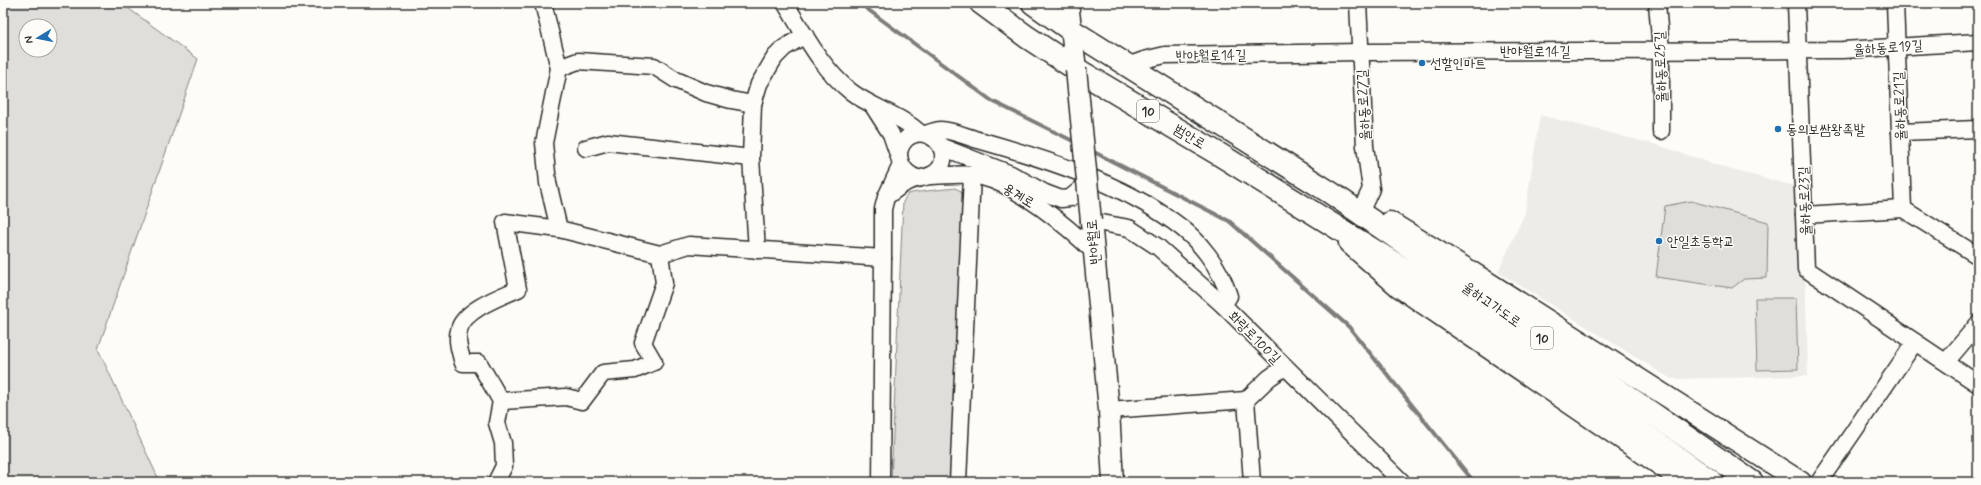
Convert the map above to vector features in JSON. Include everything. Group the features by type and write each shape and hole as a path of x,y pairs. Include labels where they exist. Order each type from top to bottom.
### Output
{"highway":[{"name":"범안로","path":"981,3 1027,37 1076,69 1319,216"},
{"name":"범안로","path":"1033,3 1071,30 1130,65 1331,192"},
{"name":"율하고가도로","path":"1331,192 1752,482"},
{"name":"율하고가도로","path":"1319,216 1455,301 1712,482"}],"main road":[{"name":"반야월로","path":"1068,3 1076,69 1109,410 1113,482"},
{"path":"1331,192 1363,206 1464,267 1801,482"},
{"path":"1319,216 1399,287 1685,482"}],"street":[{"path":"543,3 559,68 544,143 548,183 559,229"},
{"path":"785,3 805,35 835,77 874,106 905,121 923,134 938,141 942,147 943,161 936,173 899,187 886,197"},
{"name":"율하동로27길","path":"1358,3 1365,146 1370,190 1363,206"},
{"name":"율하동로25길","path":"1657,3 1660,51 1661,131"},
{"name":"율하동로23길","path":"1796,3 1806,269 1978,384"},
{"name":"율하동로21길","path":"1895,3 1903,209"},
{"path":"757,250 751,158 752,104 759,84 775,57 784,48 805,35"},
{"name":"율하동로19길","path":"1798,51 1978,42"},
{"name":"반야월로14길","path":"1130,65 1165,55 1361,52 1798,51"},
{"path":"559,68 578,61 654,66 676,80 706,93 752,104"},
{"path":"874,106 891,134 900,161 910,175 923,177"},
{"path":"1900,132 1978,129"},
{"path":"880,482 883,209 900,161 900,150 907,139 942,130 1025,153 1059,165 1109,186 1150,207 1174,222 1194,238 1212,260 1224,279 1229,296 1223,305"},
{"path":"586,148 608,142 751,158"},
{"name":"용계로","path":"942,147 1011,174 1045,193 1061,199 1070,198 1087,184"},
{"path":"958,482 972,175"},
{"name":"용계로","path":"923,177 972,175 1001,184 1020,195 1074,233 1094,252"},
{"path":"1804,215 1903,209 1978,256"},
{"name":"화랑로100길","path":"1091,221 1129,228 1142,235 1223,305 1400,481"},
{"path":"496,482 504,466 503,443 498,423 500,401 479,363 463,363 458,342 459,328 468,316 483,305 518,289 505,222 559,229 660,254 689,245 883,258"},
{"path":"500,401 566,397 582,401 603,373 635,370 654,362 643,343 664,283 660,254"},
{"path":"1946,362 1978,324"},
{"path":"1819,482 1915,342"},
{"path":"1109,410 1246,400 1268,378 1285,367"},
{"path":"1246,400 1252,482"}],"shaded area":[{"path":"3,3 121,3 198,59 98,349 160,482 3,482"},
{"name":"안일초등학교","path":"1540,115 1657,145 1732,170 1803,188 1808,376 1671,379 1498,272 1525,213"},
{"path":"955,188 961,191 964,197 950,482 891,482 903,202 908,194 911,193"},
{"path":"1691,201 1768,222 1767,278 1744,279 1732,288 1656,277 1665,206"},
{"path":"1755,298 1796,298 1798,369 1757,370"}],"waterway":[{"path":"859,3 992,101 1077,143"},
{"path":"1090,150 1229,221 1349,327 1474,482"}],"place":[{"name":"선할인마트","path":"1422,63"},
{"name":"동의보쌈왕족발","path":"1778,129"},
{"name":"안일초등학교","path":"1659,241"}]}
